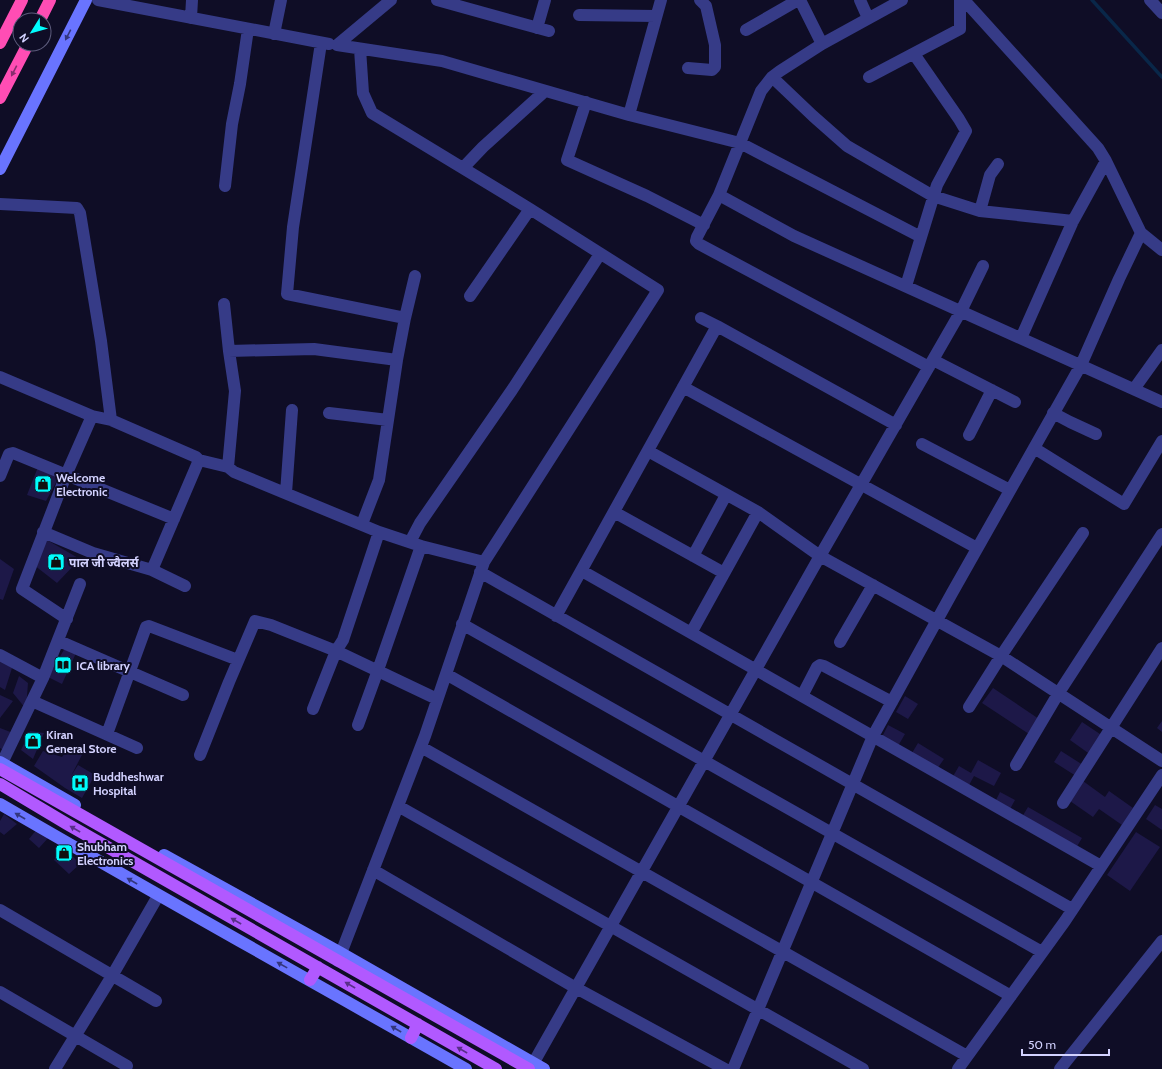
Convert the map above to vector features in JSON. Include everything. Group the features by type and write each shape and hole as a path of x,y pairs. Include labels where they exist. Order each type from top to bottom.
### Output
{"highway":[{"path":"0,43 22,0"},
{"path":"44,12 50,0"},
{"path":"0,98 24,52"}],"main road":[{"path":"1,765 532,1066"},
{"path":"0,784 67,824 496,1069"},
{"path":"310,980 318,967"},
{"path":"411,1038 418,1024"}],"street":[{"path":"0,169 86,0"},
{"path":"98,0 321,43 442,61 545,91 740,143 921,237"},
{"path":"191,18 192,0"},
{"path":"274,34 282,0"},
{"path":"337,45 391,0"},
{"path":"438,0 549,31"},
{"path":"537,28 545,0"},
{"path":"629,114 661,0"},
{"path":"746,30 799,0 822,44"},
{"path":"860,0 868,18"},
{"path":"902,0 822,44 772,77 761,91 719,195 696,241 699,244 931,363 1015,402"},
{"path":"869,77 960,29 960,0"},
{"path":"964,0 1098,148 1106,161 1141,233 1162,250"},
{"path":"1150,0 1162,14"},
{"path":"688,68 712,70 715,67 715,45 707,2"},
{"path":"579,15 656,16"},
{"path":"225,186 232,124 248,30"},
{"path":"321,43 293,227 287,294 405,318"},
{"path":"339,957 421,747 482,567 658,290 372,113 363,93 360,48"},
{"path":"906,286 937,185 966,131 914,54"},
{"path":"772,77 847,146 933,196 980,211 1073,220"},
{"path":"463,168 483,147 545,91"},
{"path":"586,102 567,160 647,196 704,225"},
{"path":"1021,338 1073,220 1106,161"},
{"path":"980,211 990,175 998,164"},
{"path":"719,195 794,236 1081,364 1162,402"},
{"path":"0,204 78,208 100,341 111,420"},
{"path":"470,296 530,210"},
{"path":"733,1069 873,736 1081,364 1141,233"},
{"path":"358,725 378,670 416,544 420,523 512,390 600,254"},
{"path":"544,1069 532,1066 820,556 961,311 983,266"},
{"path":"362,524 379,480 397,360 415,276"},
{"path":"224,304 235,391 228,467"},
{"path":"701,318 896,425"},
{"path":"556,616 717,326"},
{"path":"229,351 314,349 397,360"},
{"path":"1134,389 1162,350"},
{"path":"0,377 92,416 111,420 196,457 199,460 228,467 234,472 379,532 482,567 556,616 1072,909"},
{"path":"683,387 977,548"},
{"path":"969,435 992,390"},
{"path":"286,493 292,410"},
{"path":"328,413 388,420"},
{"path":"1053,413 1096,434"},
{"path":"67,619 22,589 66,475 92,416"},
{"path":"1034,448 1124,504 1162,441"},
{"path":"922,444 1010,490"},
{"path":"648,452 758,512 820,556 1001,656 1162,762"},
{"path":"0,476 9,454 13,453 174,519"},
{"path":"152,570 199,460"},
{"path":"693,556 726,495"},
{"path":"614,512 724,574"},
{"path":"691,633 758,512"},
{"path":"43,532 93,553 152,570 185,586"},
{"path":"313,709 336,651 343,640 379,532"},
{"path":"969,707 1083,533"},
{"path":"1016,765 1058,694 1162,534"},
{"path":"582,571 1101,866"},
{"path":"1,765 44,678 80,584"},
{"path":"840,642 873,585"},
{"path":"200,755 255,621 271,625 336,651 438,699"},
{"path":"462,624 1042,952"},
{"path":"107,734 146,627 149,626 238,660"},
{"path":"59,641 183,695"},
{"path":"1063,803 1112,729 1162,648"},
{"path":"0,655 44,678"},
{"path":"802,696 817,667 820,665 892,702"},
{"path":"446,674 1011,996"},
{"path":"32,700 137,748"},
{"path":"421,747 967,1056"},
{"path":"958,1069 1072,909 1162,774"},
{"path":"0,804 158,896 411,1038 449,1065 466,1069"},
{"path":"398,806 864,1069"},
{"path":"373,870 576,988 725,1069"},
{"path":"55,1069 112,976 158,896"},
{"path":"0,910 156,1001"},
{"path":"1060,1069 1162,941"},
{"path":"0,992 127,1066 125,1069"}],"building":[{"name":"Welcome Electronic","path":"38,467 61,473 46,501 27,495"},
{"name":"पाल जी ज्वैलर्स","path":"47,540 80,559 57,583 34,565"},
{"path":"0,559 14,569 3,600 0,599"},
{"name":"ICA library","path":"65,648 76,653 62,684 48,677"},
{"path":"0,659 12,668 5,690 0,687"},
{"path":"19,676 28,683 26,709 13,693"},
{"path":"993,688 1039,719 1029,734 982,703"},
{"path":"0,695 13,701 0,718"},
{"path":"905,696 918,704 908,719 896,712"},
{"path":"1162,721 1162,732 1157,728"},
{"path":"1082,722 1103,736 1091,755 1070,740"},
{"path":"888,725 905,734 898,746 882,737"},
{"path":"0,728 13,733 5,751 0,748"},
{"name":"Kiran General Store","path":"30,731 44,733 33,759 21,750"},
{"path":"918,743 944,759 937,769 912,753"},
{"path":"69,748 83,753 71,776 78,765 95,775 82,798 34,766 43,751 62,757"},
{"path":"1061,751 1083,765 1076,776 1054,762"},
{"path":"978,760 1001,773 994,786 974,776 968,787 952,778 959,766 971,773"},
{"path":"1083,781 1105,797 1109,791 1133,808 1122,825 1099,809 1093,817 1070,801"},
{"path":"1000,792 1015,800 1009,811 995,802"},
{"path":"1155,805 1162,809 1162,830 1146,819"},
{"path":"1028,807 1082,838 1076,848 1022,817"},
{"path":"4,814 17,824 4,835 0,832 0,821"},
{"path":"37,829 50,836 39,848 29,839"},
{"path":"1136,832 1160,847 1130,891 1107,875"},
{"name":"Shubham Electronics","path":"63,846 80,864 69,874 54,860"}],"waterway":[{"path":"1092,0 1162,77"}],"place":[{"name":"Welcome Electronic","path":"43,484"},
{"name":"पाल जी ज्वैलर्स","path":"56,562"},
{"name":"ICA library","path":"63,665"},
{"name":"Kiran General Store","path":"33,741"},
{"name":"Buddheshwar Hospital","path":"80,783"},
{"name":"Shubham Electronics","path":"64,853"}]}
